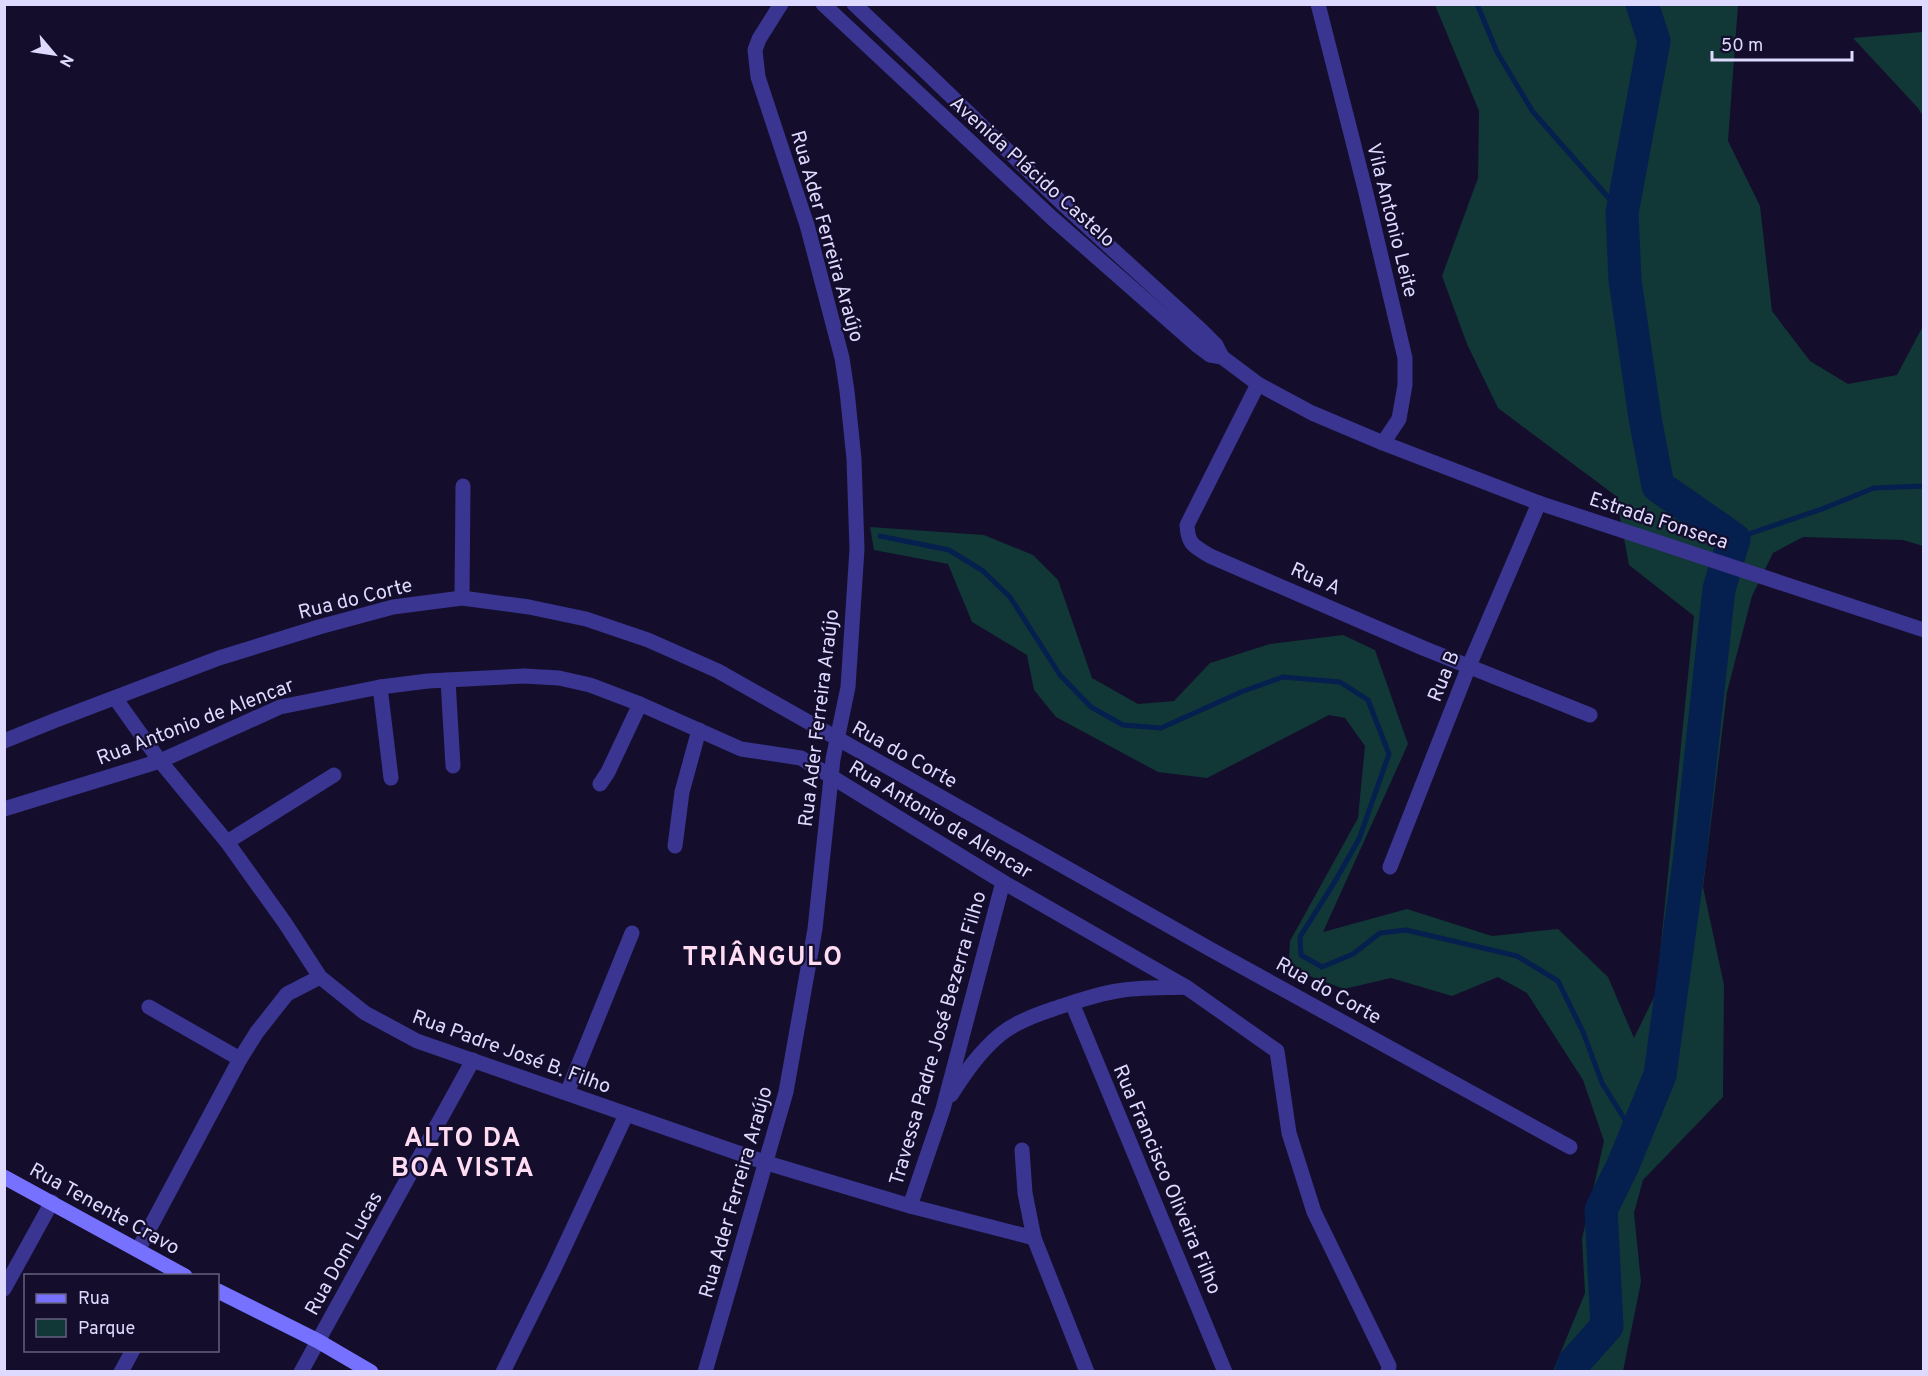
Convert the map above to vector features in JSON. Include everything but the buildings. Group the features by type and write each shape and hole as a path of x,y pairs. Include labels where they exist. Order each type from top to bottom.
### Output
{"main road":[{"name":"Rua Tenente Cravo","path":"4,1177 178,1274"},
{"path":"219,1292 318,1341 371,1371"}],"street":[{"name":"Rua Ader Ferreira Araújo","path":"705,1371 786,1092 815,929 833,759 848,687 857,549 854,459 842,358 807,225 758,77 754,50 781,4"},
{"name":"Avenida Plácido Castelo","path":"823,4 1052,218 1198,346 1210,355 1222,357"},
{"name":"Avenida Plácido Castelo","path":"854,4 1064,205 1201,330 1216,345 1222,357 1258,384 1312,413 1383,443"},
{"name":"Vila Antonio Leite","path":"1318,4 1405,358 1406,386 1399,419 1383,443"},
{"path":"911,87 926,71"},
{"path":"1001,171 1015,158"},
{"path":"1052,218 1064,205"},
{"name":"Rua A","path":"1258,384 1187,525 1188,538 1194,546 1210,556 1590,716"},
{"name":"Estrada Fonseca","path":"1383,443 1539,503 1923,630"},
{"path":"462,597 463,486"},
{"name":"Rua B","path":"1390,867 1469,666 1539,503"},
{"name":"Rua do Corte","path":"4,741 219,658 393,607 462,597 529,607 586,619 648,640 718,671 1210,950 1570,1147"},
{"name":"Rua Antonio de Alencar","path":"4,809 160,761 280,707 380,687 448,680 524,676 559,678 590,685 640,704 741,749 801,758 1003,882 1186,987 1277,1051 1289,1133 1314,1212 1389,1366 1388,1371"},
{"path":"448,680 453,766"},
{"path":"380,687 391,778"},
{"name":"Rua Padre José B. Filho","path":"115,698 160,761 228,842 285,922 320,977 365,1013 417,1041 767,1163 910,1206 1034,1238"},
{"path":"600,784 640,704"},
{"path":"675,846 682,792 699,730"},
{"path":"228,842 334,775"},
{"name":"Travessa Padre José Bezerra Filho","path":"910,1206 943,1109 1003,882"},
{"path":"567,1094 632,933"},
{"path":"138,1250 240,1059 257,1032 287,993 320,977"},
{"path":"943,1109 964,1074 988,1046 1016,1024 1044,1012 1115,991 1186,987"},
{"name":"Rua Francisco Oliveira Filho","path":"1072,1003 1225,1371"},
{"path":"149,1007 240,1059"},
{"name":"Rua Dom Lucas","path":"301,1371 473,1060"},
{"path":"503,1371 626,1115"},
{"path":"1022,1150 1025,1193 1034,1238 1087,1371"},
{"path":"6,1282 52,1202"},
{"path":"121,1371 131,1352"}],"green space":[{"path":"1435,5 1738,5 1728,141 1760,206 1772,311 1810,361 1848,384 1897,375 1923,326 1923,546 1903,540 1803,537 1773,553 1752,596 1727,692 1703,887 1724,985 1723,1097 1643,1180 1634,1213 1641,1282 1623,1371 1553,1371 1585,1293 1582,1239 1604,1141 1583,1080 1527,993 1498,977 1452,996 1391,978 1344,989 1299,972 1289,958 1290,941 1358,818 1365,746 1345,718 1329,715 1207,778 1158,772 1056,717 1034,690 1027,655 972,622 948,564 874,550 870,527 984,535 1033,555 1058,580 1092,678 1138,704 1174,701 1210,663 1270,644 1343,635 1375,650 1408,744 1323,932 1407,909 1492,936 1558,929 1608,977 1634,1038 1656,993 1694,616 1629,565 1616,496 1498,408 1467,344 1442,276 1478,178 1479,111"},
{"path":"1924,32 1923,116 1853,38"}],"waterway":[{"path":"1477,4 1497,52 1533,112 1622,213"},
{"path":"1571,1372 1574,1363 1607,1326 1601,1210 1623,1165 1660,1075 1690,855 1719,589 1734,539 1658,486 1645,418 1625,280 1622,213 1654,41 1642,4"},
{"path":"1734,539 1822,509 1874,488 1924,486"},
{"path":"880,536 949,550 983,571 1010,597 1060,675 1091,707 1123,725 1161,728 1241,692 1283,677 1340,682 1368,700 1389,754 1359,839 1300,937 1301,955 1322,967 1353,954 1380,933 1406,930 1517,956 1558,981 1583,1032 1602,1083 1635,1136"}],"district":[{"name":"TRIÂNGULO","path":"763,956"},
{"name":"ALTO DA BOA VISTA","path":"463,1152"}]}
